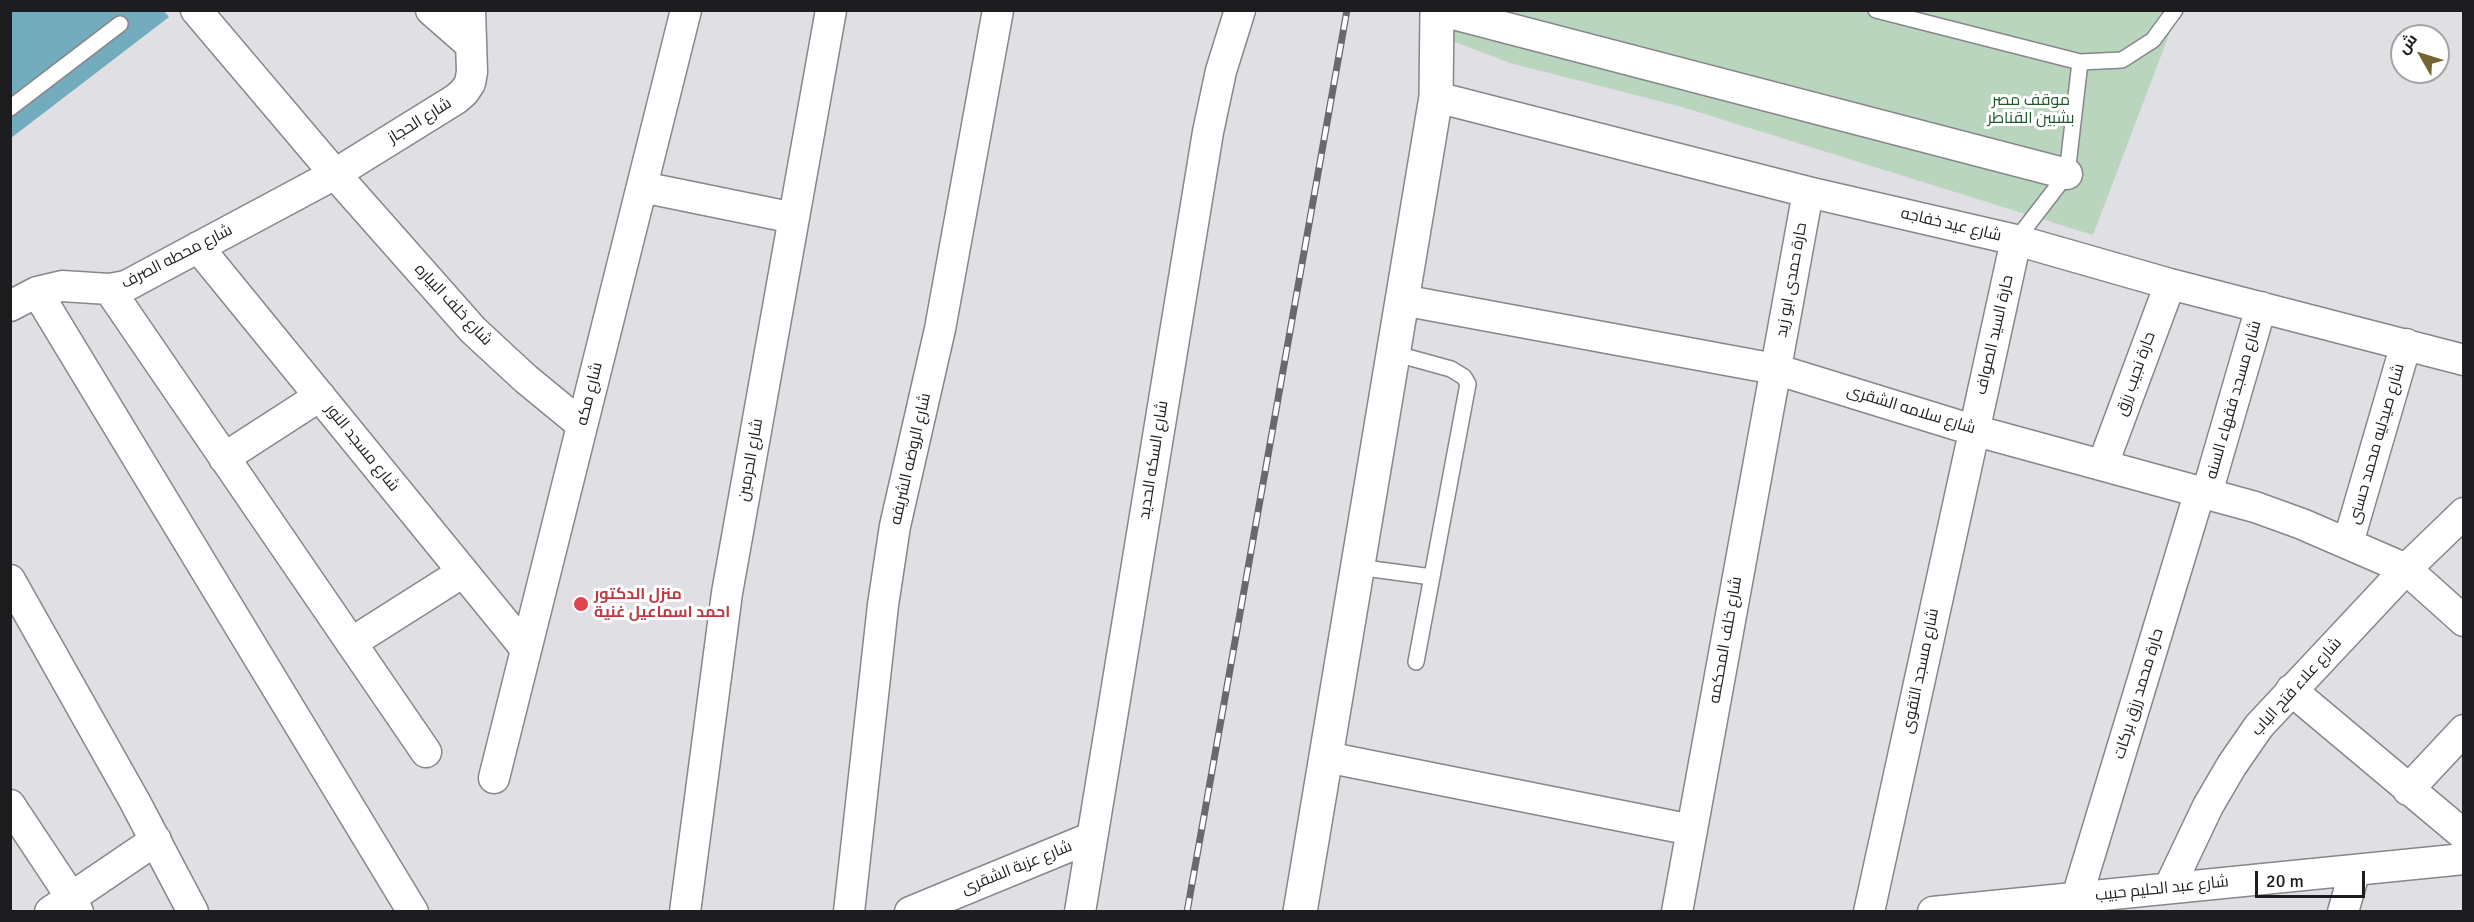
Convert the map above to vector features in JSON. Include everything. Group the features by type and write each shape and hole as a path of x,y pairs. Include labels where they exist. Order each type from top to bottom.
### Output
{"street":[{"name":"شارع خلف البياره","path":"196,10 335,174 473,330 526,379 582,425"},
{"path":"431,10 471,45"},
{"name":"شارع الحجاز","path":"335,174 464,92 470,83 472,72 470,10"},
{"name":"شارع مكه","path":"494,778 686,10"},
{"name":"شارع الحرمين","path":"685,912 727,593 831,10"},
{"name":"شارع الروضه الشريفه","path":"849,912 883,605 895,526 938,339 998,10"},
{"name":"شارع السكه الحديد","path":"1080,912 1090,838 1208,132 1221,70 1240,10"},
{"path":"1300,912 1436,97 1437,11 2067,174"},
{"name":"شارع عيد خفاجه","path":"1436,97 1808,192 2016,240 2170,284 2463,360"},
{"name":"شارع محطه الصرف","path":"10,306 37,292 62,286 109,289 126,286 335,174"},
{"path":"642,187 794,218"},
{"name":"حارة حمدى ابو زيد","path":"1775,369 1808,192"},
{"name":"حارة السيد الصواف","path":"1973,430 2016,240"},
{"name":"شارع مسجد النور","path":"198,247 526,649"},
{"name":"حارة نجيب رزق","path":"2103,464 2170,284"},
{"path":"109,289 426,752"},
{"path":"37,292 413,912"},
{"name":"شارع سلامه الشقرى","path":"1402,300 1775,369 1973,430 2204,492 2302,524 2406,569 2463,621"},
{"name":"شارع مسجد فقهاء السنه","path":"2204,492 2261,307"},
{"name":"شارع صيدليه محمد حسنى","path":"2348,543 2406,344"},
{"name":"شارع خلف المحكمه","path":"1677,912 1775,369"},
{"path":"224,458 320,396"},
{"name":"شارع مسجد التقوى","path":"1869,912 1973,430"},
{"name":"حارة محمد رزق بركات","path":"2077,897 2204,492"},
{"name":"شارع علاء فتح الباب","path":"2170,896 2208,806 2232,765 2259,726 2290,690 2463,513"},
{"path":"351,643 463,572"},
{"path":"10,580 194,912"},
{"path":"2290,690 2463,835"},
{"path":"2408,790 2463,730"},
{"path":"1326,757 1692,830"},
{"path":"10,805 66,907 156,840"},
{"name":"شارع عزبة الشقرى","path":"910,912 1090,838"},
{"name":"شارع عبد الحليم حبيب","path":"1933,912 2077,897 2170,896 2355,870 2463,859"},
{"path":"2343,912 2355,870"}],"lane":[{"path":"1876,10 2080,62 2122,60 2153,40 2175,10"},
{"path":"10,108 120,24"},
{"path":"2016,240 2067,174 2080,62"},
{"path":"1393,353 1451,369 1464,377 1468,384 1416,662"},
{"path":"1357,567 1432,577"}],"green space":[{"name":"موقف مصر بشبين القناطر","path":"1442,10 2178,11 2093,235 1682,107 1510,63 1437,35"}],"water":[{"path":"163,10 169,17 11,138 11,11"}],"railway":[{"path":"1187,912 1347,10"}],"place":[{"name":"منزل الدكتور احمد اسماعيل غنية","path":"581,604"}]}
